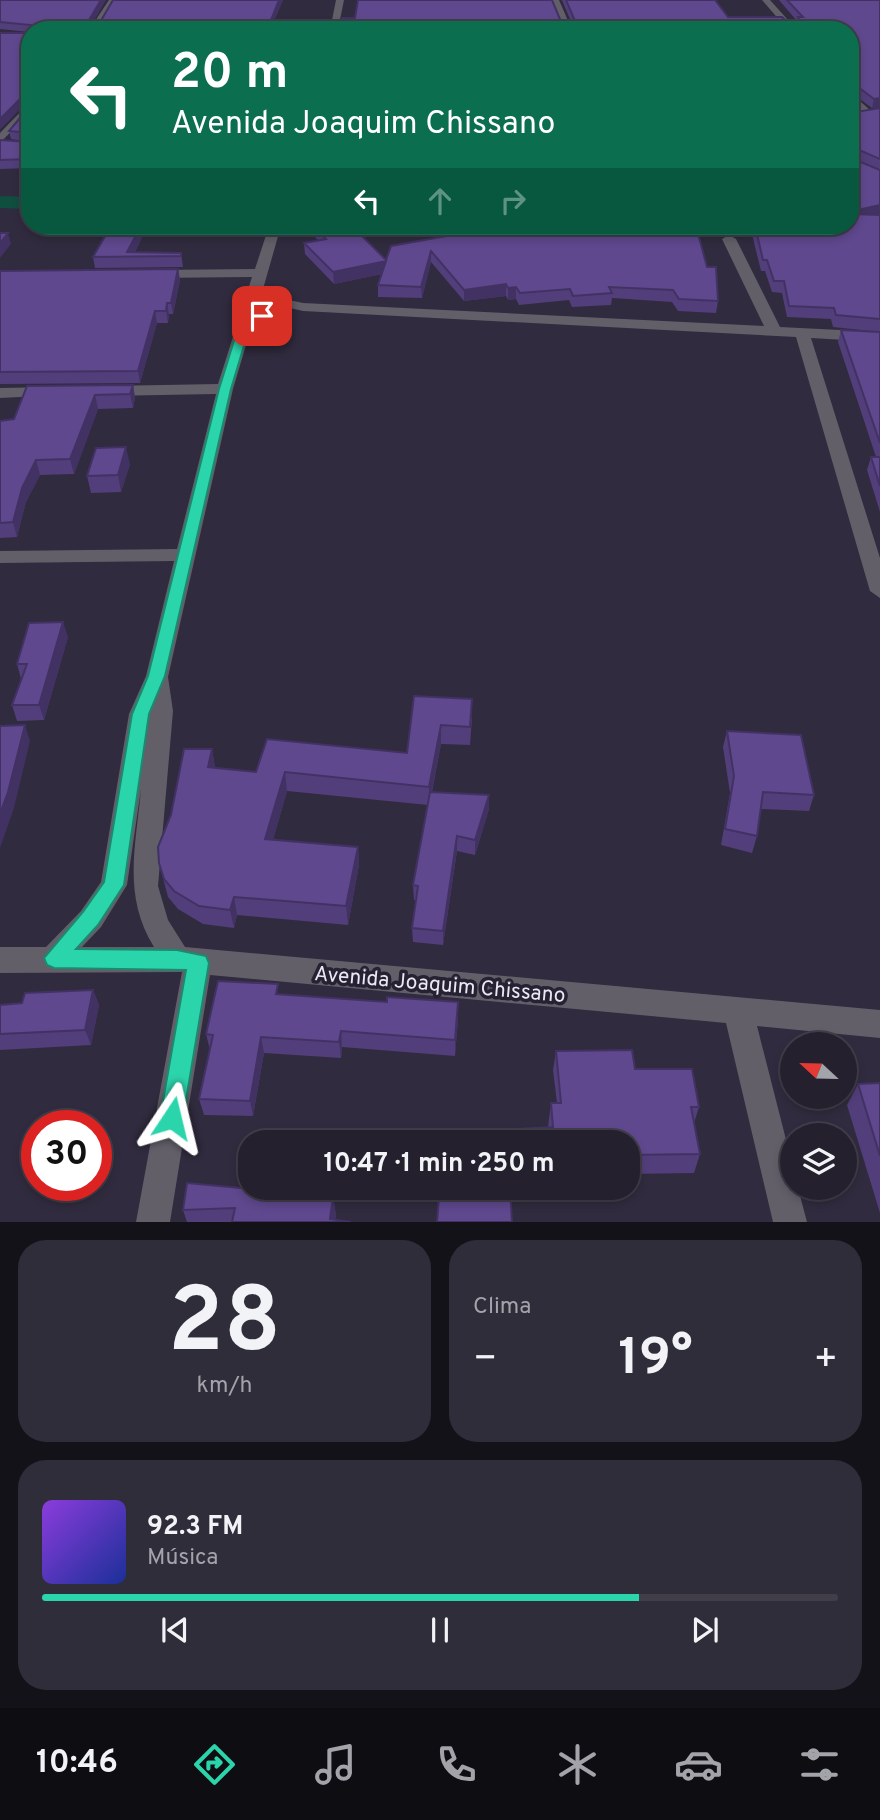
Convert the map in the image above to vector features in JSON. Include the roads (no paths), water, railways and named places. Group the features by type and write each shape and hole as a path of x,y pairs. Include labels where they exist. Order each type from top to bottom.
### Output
{"street":[{"path":"99,21 113,0"},
{"path":"336,21 340,0"},
{"path":"555,0 564,21"},
{"path":"766,0 785,21"},
{"path":"859,104 868,114"},
{"path":"859,116 880,112"},
{"path":"3,143 21,118"},
{"path":"54,958 91,919 114,885 141,714 157,676 225,389 272,235"},
{"path":"729,239 775,332"},
{"path":"136,274 257,281"},
{"path":"257,281 265,299 303,307"},
{"path":"244,328 262,316 283,309 303,307 880,337"},
{"path":"802,333 878,578"},
{"path":"93,391 225,389"},
{"path":"0,393 66,392"},
{"path":"0,557 186,555"},
{"path":"153,1222 188,961 155,924 145,886 160,711 157,676"},
{"name":"Avenida Joaquim Chissano","path":"0,960 54,958 188,961 880,1024"},
{"path":"738,1010 790,1222"}],"waterway":[{"path":"0,202 21,203"}]}
